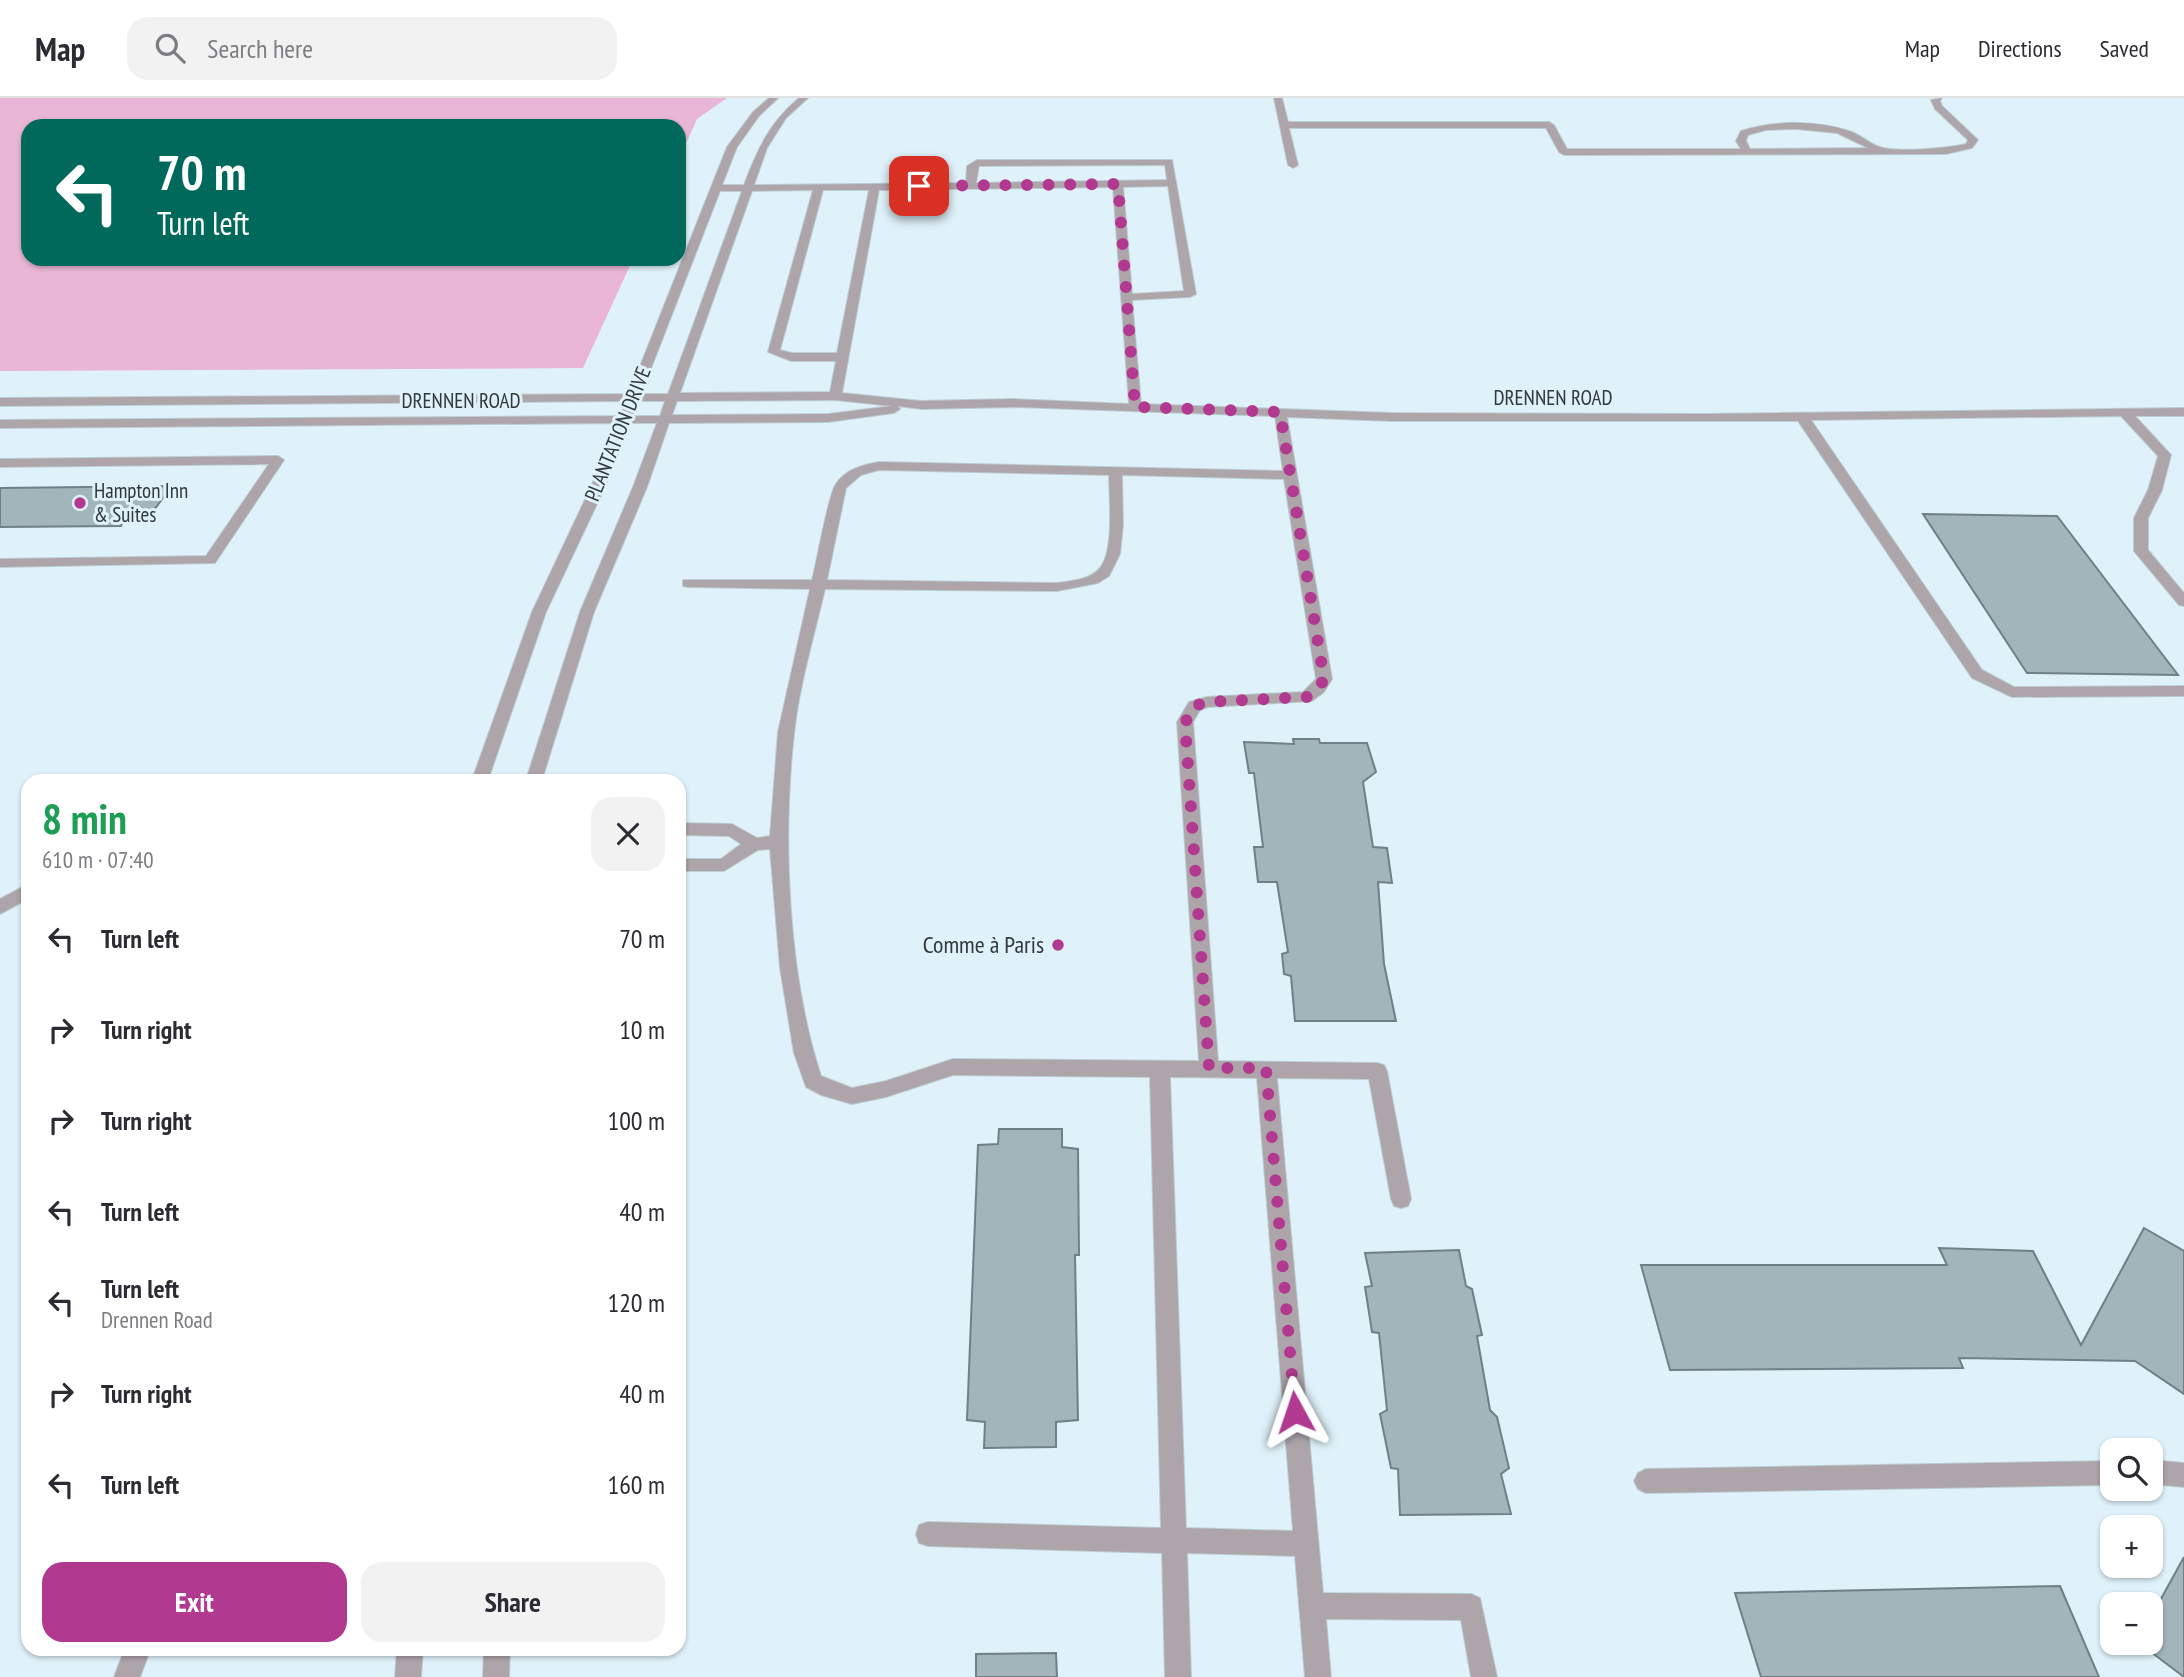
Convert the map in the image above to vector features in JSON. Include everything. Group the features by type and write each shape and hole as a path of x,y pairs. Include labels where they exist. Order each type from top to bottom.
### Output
{"street":[{"name":"PLANTATION DRIVE","path":"482,774 539,612 598,487 732,147 756,114 774,98"},
{"name":"PLANTATION DRIVE","path":"536,774 587,612 640,487 762,148 783,116 804,98"},
{"path":"1278,98 1293,165"},
{"path":"1284,125 1549,125 1564,152 1946,151 1969,146 1973,140 1938,107 1935,100 1938,98"},
{"path":"1747,151 1741,138 1752,129 1815,128 1852,135 1879,151"},
{"path":"971,185 972,166 991,163 1168,162 1191,294 1128,297"},
{"path":"717,188 1173,183"},
{"path":"1118,184 1135,407"},
{"path":"819,187 774,352 790,357 843,357"},
{"path":"835,396 875,187"},
{"name":"DRENNEN ROAD","path":"0,402 835,396 921,405"},
{"name":"DRENNEN ROAD","path":"0,424 828,418 921,405 1013,403 1405,417 1802,417 2184,412"},
{"path":"1209,1068 1185,723 1194,706 1207,702 1307,697 1319,688 1324,679 1280,412"},
{"path":"2125,413 2165,455 2155,490 2141,517 2141,551 2184,603"},
{"path":"1802,417 1978,674 2012,692 2184,691"},
{"path":"0,463 278,460 210,560 0,563"},
{"path":"1291,475 879,466 859,469 840,487 786,732 778,842 789,968 804,1053 813,1081 828,1090 852,1096 886,1089 953,1067 1377,1071 1401,1199"},
{"path":"688,583 1057,587 1085,583 1106,572 1114,555 1115,471"},
{"path":"686,829 732,830 754,845"},
{"path":"686,865 724,865 754,845 778,842"},
{"path":"0,907 21,895"},
{"path":"1160,1068 1178,1677"},
{"path":"1266,1068 1318,1677"},
{"path":"1646,1481 2100,1473"},
{"path":"2163,1473 2184,1475"},
{"path":"928,1534 1306,1544"},
{"path":"1312,1606 1472,1607 1484,1677"},
{"path":"127,1677 135,1656"},
{"path":"408,1677 409,1656"},
{"path":"496,1677 497,1656"}],"shaded area":[{"path":"0,98 727,98 697,119 686,143 686,119 21,119 21,266 630,266 583,368 0,371"}],"building":[{"name":"Hampton Inn & Suites","path":"172,486 148,518 126,518 121,526 0,527 0,488"},
{"path":"1923,514 2057,516 2178,675 2027,673"},
{"path":"1293,739 1319,739 1320,743 1367,743 1376,772 1363,782 1373,847 1387,848 1392,883 1378,882 1384,964 1396,1021 1295,1021 1291,976 1284,974 1282,954 1288,952 1277,882 1258,882 1254,847 1263,847 1254,773 1249,773 1244,742 1294,744"},
{"path":"999,1129 1062,1129 1062,1147 1078,1149 1079,1255 1075,1255 1078,1420 1056,1422 1056,1447 984,1448 985,1422 967,1420 978,1145 998,1144"},
{"path":"2144,1228 2184,1251 2184,1394 2135,1361 1959,1358 1963,1368 1670,1370 1641,1265 1947,1265 1939,1248 2033,1251 2081,1345"},
{"path":"1459,1250 1466,1286 1472,1289 1482,1335 1477,1336 1490,1410 1497,1417 1509,1468 1501,1474 1511,1514 1400,1515 1398,1469 1391,1468 1380,1414 1387,1410 1379,1333 1372,1332 1365,1287 1372,1286 1365,1253"},
{"path":"2184,1557 2184,1677 2155,1655 2163,1655 2163,1595"},
{"path":"2060,1586 2099,1677 1761,1677 1735,1593"},
{"path":"1056,1653 1057,1677 976,1677 976,1654"}],"place":[{"name":"Hampton Inn & Suites","path":"80,503"},
{"name":"Comme à Paris","path":"1058,945"}],"route":[{"path":"919,186 1118,184 1135,407 1280,412 1324,679 1319,688 1307,697 1207,702 1194,706 1185,723 1209,1068 1266,1068 1295,1412"}]}
